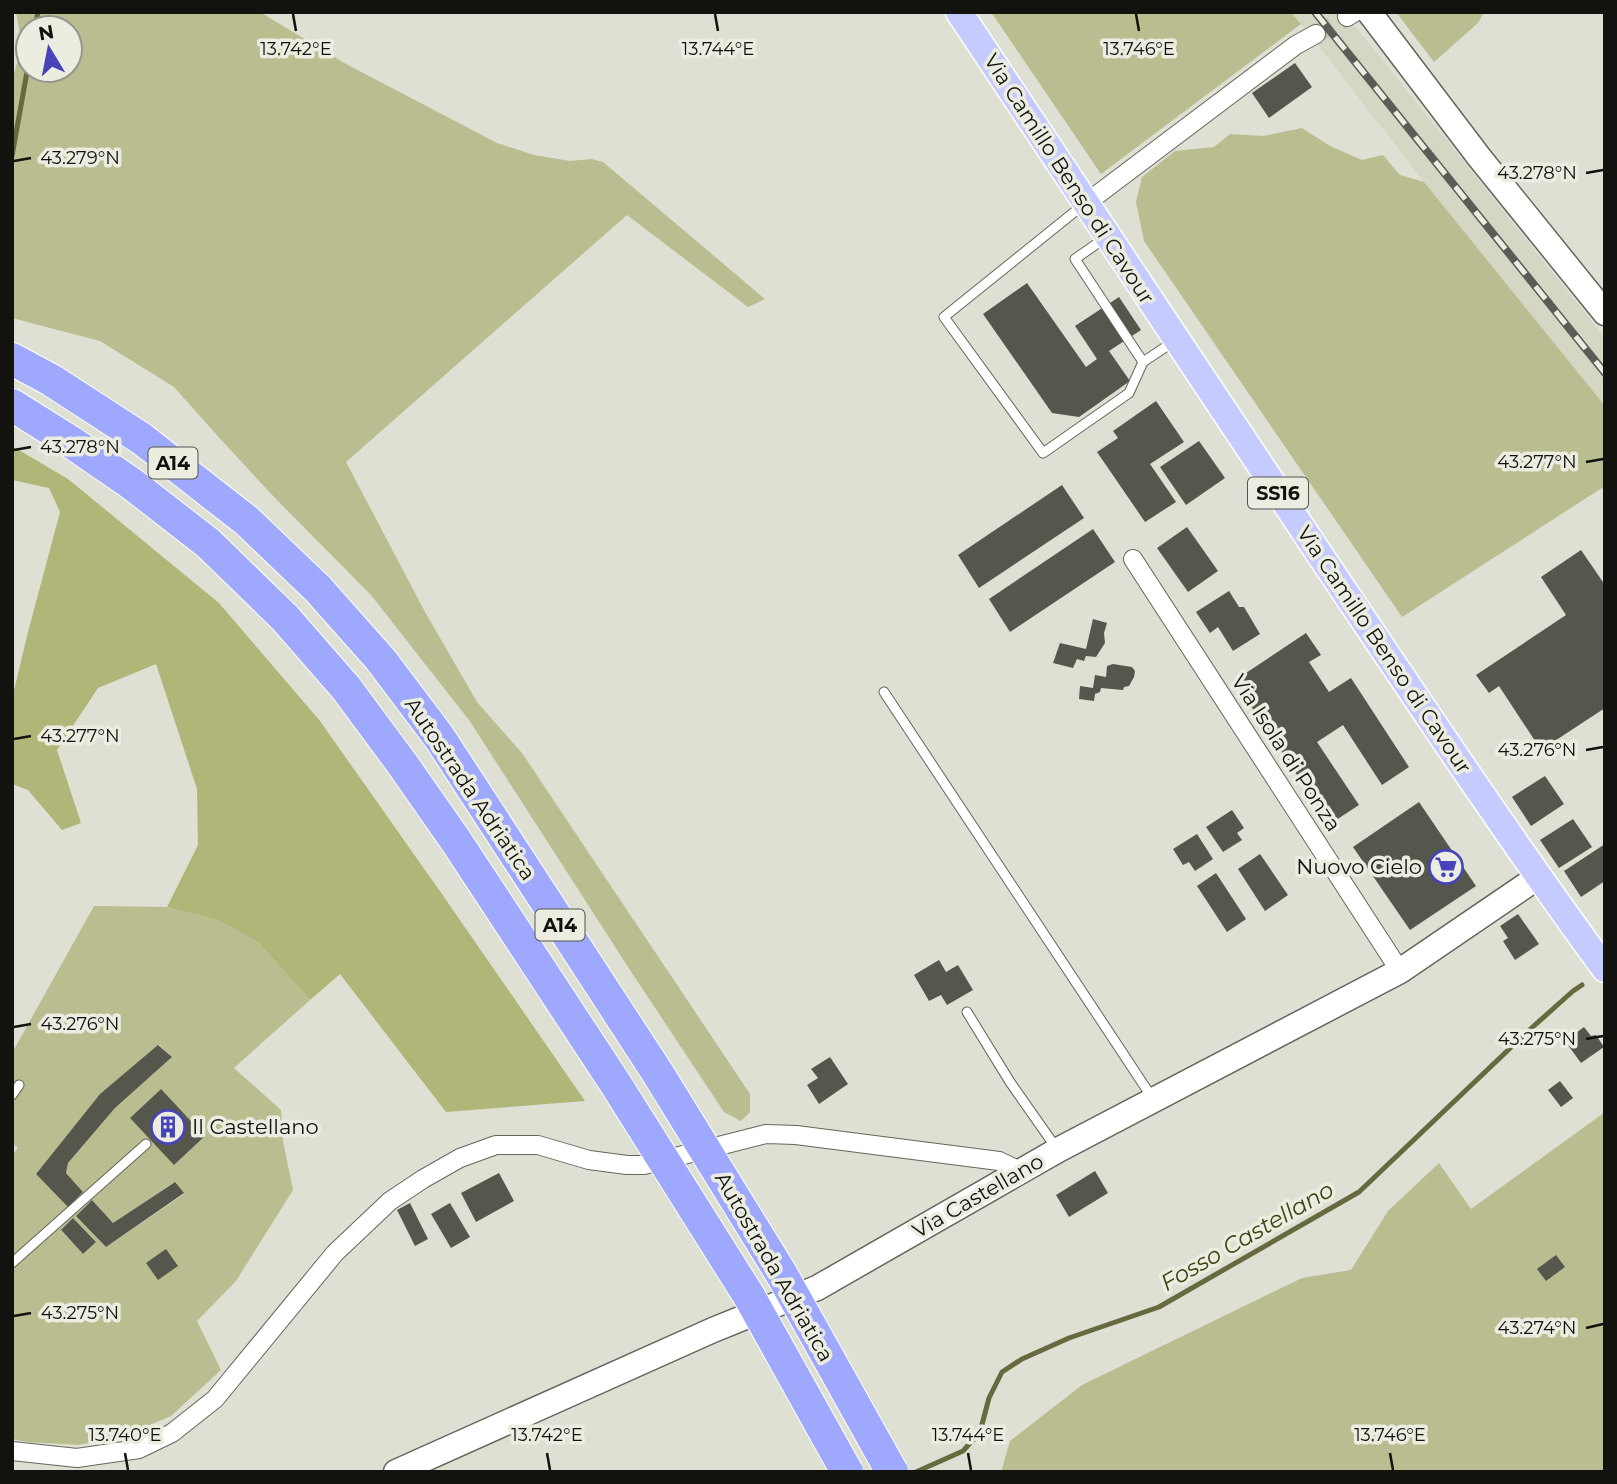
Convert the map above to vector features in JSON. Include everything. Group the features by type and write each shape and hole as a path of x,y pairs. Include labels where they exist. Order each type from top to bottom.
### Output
{"highway":[{"name":"Autostrada Adriatica","path":"12,359 51,380 142,439 247,521 318,589 382,660 439,737 657,1072 782,1275 892,1472"},
{"name":"Autostrada Adriatica","path":"12,405 132,484 208,543 285,618 345,688 456,841 600,1060 749,1296 847,1472"}],"main road":[{"name":"Via Camillo Benso di Cavour","path":"959,12 1106,237 1538,877 1605,970"}],"street":[{"path":"1357,14 1479,157 1605,313"},
{"path":"1085,204 1296,45 1316,34"},
{"name":"Via Isola di Ponza","path":"1133,559 1400,971"},
{"name":"Via Castellano","path":"396,1472 701,1335 817,1288 1058,1150 1400,971 1538,877"},
{"path":"12,1451 77,1458 139,1449 172,1433 215,1399 335,1253 390,1201 460,1158 496,1145 538,1144 589,1160 627,1166 644,1165 766,1134 796,1135 999,1161 1020,1171"}],"lane":[{"path":"1085,204 944,317 1043,453 1129,393 1143,362 1176,340"},
{"path":"1106,237 1075,259 1143,362"},
{"path":"884,692 1154,1100"},
{"path":"967,1012 1010,1082 1058,1150"},
{"path":"12,1095 19,1085"},
{"path":"12,1263 146,1144"}],"shaded area":[{"path":"1292,12 1344,12 1605,338 1605,406 1424,182"}],"green space":[{"path":"16,12 260,12 346,64 497,143 534,155 570,161 591,159 603,162 765,299 748,307 627,215 346,462 425,612 477,702 522,753 750,1094 750,1112 741,1121 724,1112 469,720 371,595 275,498 174,387 100,341 12,318 14,74 14,84 84,84 84,14"},
{"path":"991,12 1291,12 1301,24 1101,174"},
{"path":"1396,12 1484,12 1478,23 1434,62"},
{"path":"1302,128 1330,146 1362,160 1383,155 1400,175 1424,182 1605,406 1605,486 1402,617 1144,241 1136,202 1142,177 1175,151 1214,147 1230,134 1263,136"},
{"path":"12,446 68,479 219,603 320,721 585,1101 446,1112 340,974 310,1000 259,943 220,921 167,907 198,845 197,789 156,664 98,688 57,750 81,823 62,830 28,790 12,784 12,699 60,512 49,488 12,480"},
{"path":"94,906 167,907 220,921 259,943 310,1000 234,1068 281,1110 283,1141 293,1190 236,1281 197,1321 221,1370 171,1416 124,1436 79,1445 12,1439 12,1156 18,1148 12,1143 12,1053","holes":["159,1045 172,1057 115,1108 68,1163 66,1173 83,1192 68,1207 36,1174 100,1094","161,1089 205,1136 175,1164 130,1118","174,1182 184,1194 106,1247 76,1216 92,1200 113,1223","74,1219 96,1242 83,1254 61,1231"]},
{"path":"1605,1112 1605,1472 1001,1472 1010,1441 1082,1385 1302,1278 1351,1270 1388,1211 1439,1163 1471,1209"}],"building":[{"path":"1295,63 1312,87 1269,118 1252,93"},
{"path":"1027,283 1086,367 1097,359 1075,326 1119,297 1141,330 1109,351 1130,381 1079,417 1052,413 983,314"},
{"path":"1156,401 1184,442 1150,464 1176,502 1145,522 1097,452 1118,438 1113,431"},
{"path":"1199,441 1225,478 1186,505 1160,467"},
{"path":"1062,485 1084,518 979,588 958,555"},
{"path":"1187,527 1218,571 1188,592 1157,548"},
{"path":"1093,529 1115,562 1010,632 989,599"},
{"path":"1581,550 1605,585 1605,708 1541,750 1499,686 1489,693 1476,675 1566,615 1541,577"},
{"path":"1229,591 1239,607 1244,607 1260,634 1233,651 1218,627 1210,633 1196,612"},
{"path":"1093,619 1107,623 1105,643 1096,657 1086,656 1084,661 1077,659 1073,668 1053,663 1060,643 1086,649"},
{"path":"1306,633 1321,655 1309,662 1329,692 1351,678 1409,767 1382,785 1343,725 1317,742 1359,805 1330,824 1234,681"},
{"path":"1113,664 1132,667 1135,671 1129,686 1123,690 1101,688 1100,692 1095,694 1094,701 1079,699 1080,686 1093,688 1095,675 1106,677 1107,666"},
{"path":"1545,776 1564,804 1531,826 1512,797"},
{"path":"1419,802 1476,886 1410,930 1353,847"},
{"path":"1232,810 1244,828 1237,833 1242,840 1223,852 1206,827"},
{"path":"1573,819 1592,847 1559,868 1540,840"},
{"path":"1197,834 1213,859 1195,871 1189,862 1183,865 1173,849"},
{"path":"1605,844 1605,881 1581,897 1564,871"},
{"path":"1260,854 1288,895 1265,911 1238,869"},
{"path":"1216,873 1246,919 1227,932 1197,886"},
{"path":"1518,914 1539,944 1515,960 1503,941 1508,938 1500,926"},
{"path":"939,960 946,972 958,965 973,990 947,1005 941,995 929,1001 914,975"},
{"path":"1584,1027 1591,1036 1596,1035 1604,1047 1581,1063 1565,1041"},
{"path":"158,1045 172,1057 115,1108 68,1163 66,1173 83,1192 68,1207 36,1174 100,1094"},
{"path":"830,1057 848,1084 819,1104 807,1085 818,1078 811,1069"},
{"path":"1560,1081 1573,1098 1561,1107 1548,1090"},
{"name":"Il Castellano","path":"161,1089 205,1136 174,1165 130,1118"},
{"path":"1095,1171 1108,1193 1069,1217 1056,1195"},
{"path":"499,1173 514,1201 476,1222 461,1193"},
{"path":"175,1182 184,1193 106,1247 76,1216 92,1200 113,1223"},
{"path":"410,1203 428,1239 415,1246 397,1210"},
{"path":"450,1203 470,1237 451,1248 431,1214"},
{"path":"73,1218 96,1242 83,1254 61,1230"},
{"path":"166,1249 178,1266 158,1280 146,1263"},
{"path":"1556,1255 1565,1267 1546,1281 1537,1269"}],"waterway":[{"path":"12,156 25,84"},
{"name":"Fosso Castellano","path":"916,1472 963,1451 980,1432 989,1398 1002,1372 1022,1359 1069,1338 1159,1307 1359,1192 1526,1033 1582,985"}],"tunnel":[{"path":"1316,34 1347,17"}],"railway":[{"path":"1315,12 1605,373"}],"place":[{"name":"Nuovo Cielo","path":"1446,867"},
{"name":"Il Castellano","path":"168,1127"}]}
